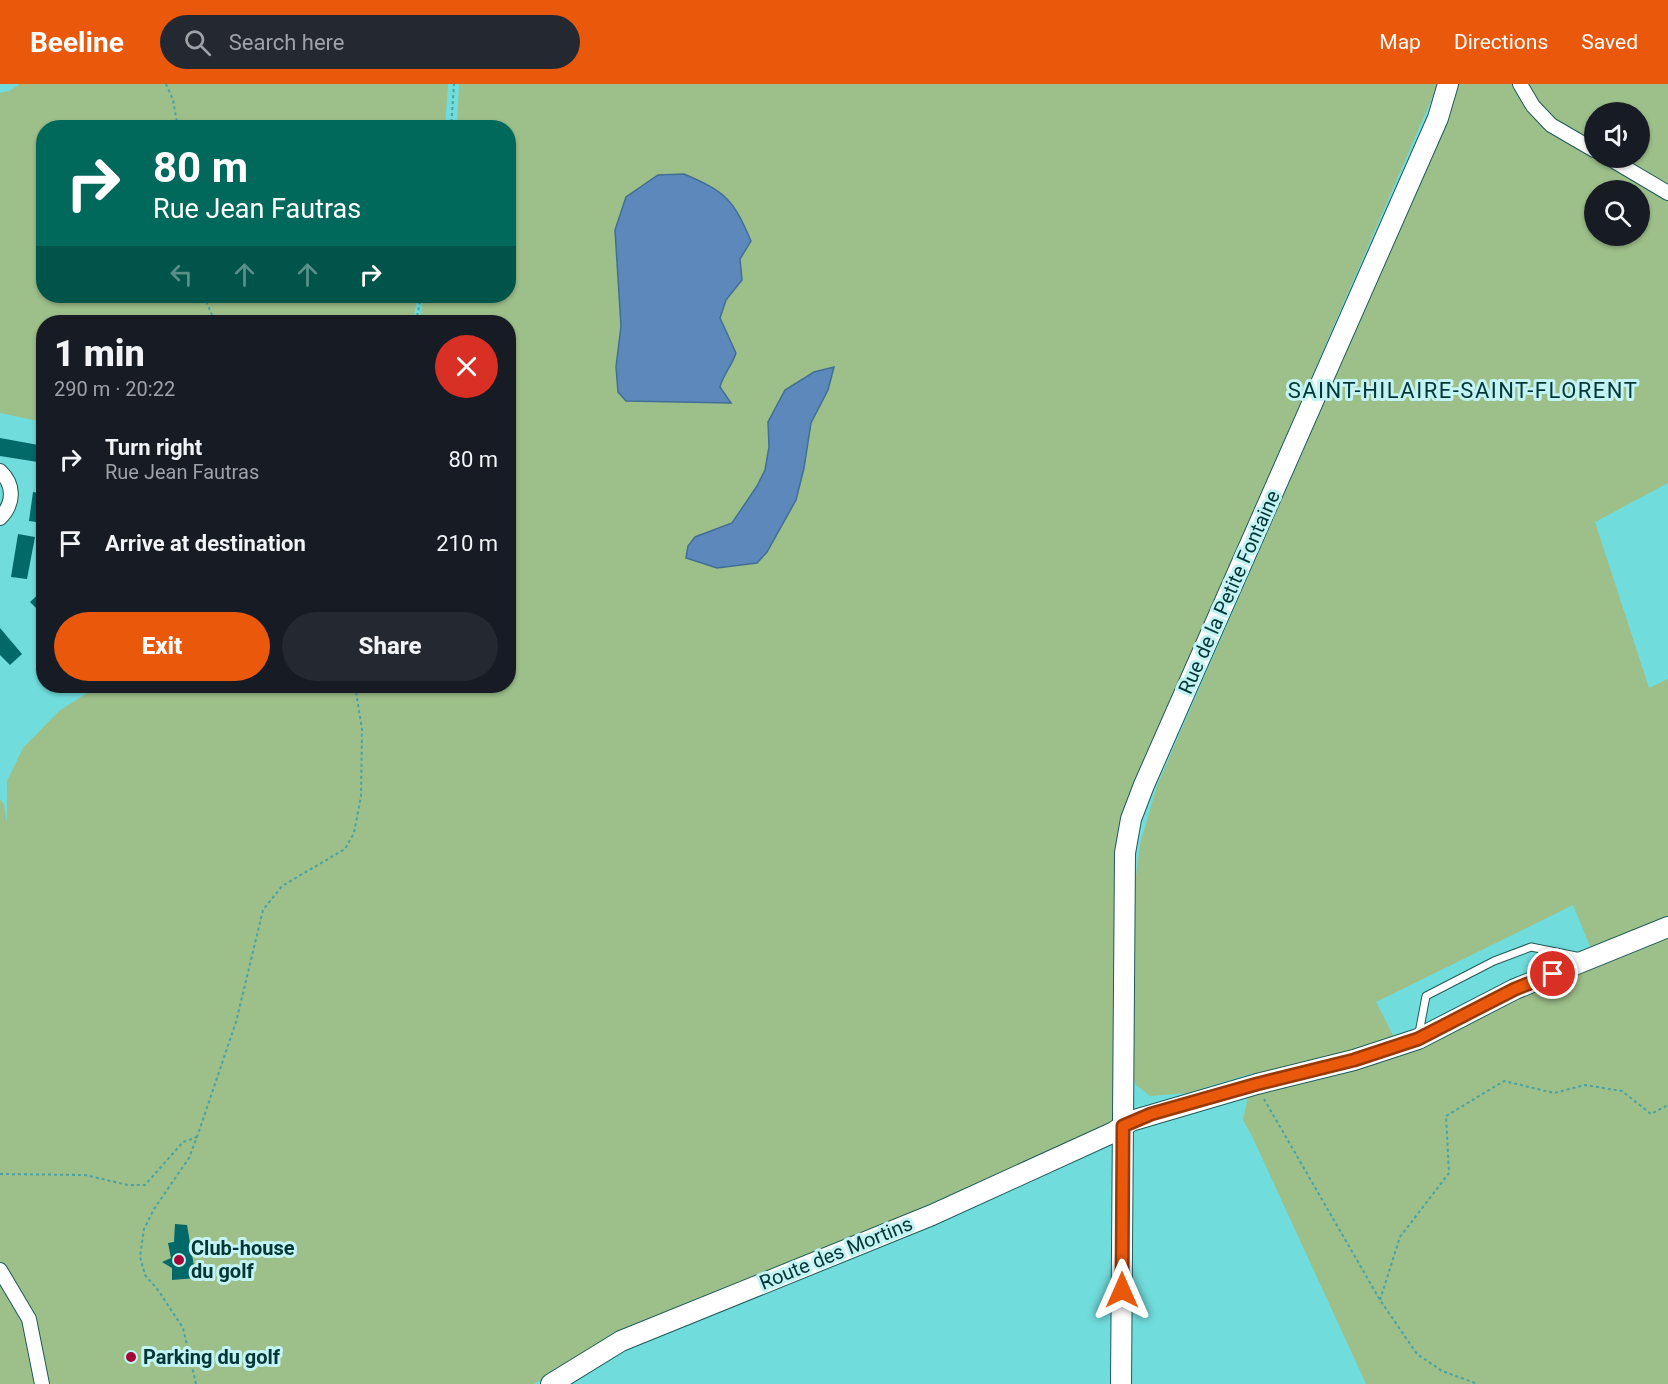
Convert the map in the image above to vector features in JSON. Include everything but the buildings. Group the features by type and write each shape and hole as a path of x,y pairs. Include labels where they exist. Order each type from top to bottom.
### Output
{"street":[{"name":"Rue de la Petite Fontaine","path":"1121,1384 1125,853 1131,819 1438,118 1448,84"},
{"path":"1522,85 1533,106 1551,125 1584,144"},
{"path":"1626,168 1668,193"},
{"path":"0,471 8,479 11,490 10,505 0,518"},
{"name":"Route des Mortins","path":"550,1384 621,1341 932,1215 1151,1114 1354,1060 1418,1039 1515,989 1668,927"},
{"path":"0,1270 7,1293 29,1319 42,1384"}],"lane":[{"path":"1418,1039 1426,996 1494,961 1531,947 1591,959"}],"path":[{"path":"166,84 173,100 177,120"},
{"path":"452,120 454,84"},
{"path":"196,1384 183,1328 158,1290 145,1275 140,1257 144,1229 154,1209 189,1158 197,1137 236,1022 263,910 282,886 345,849 354,833 361,796 362,729 356,693"},
{"path":"1380,1300 1400,1237 1449,1173 1446,1116 1504,1081 1554,1093 1585,1084 1622,1091 1651,1114 1668,1105"},
{"path":"1257,1084 1380,1300 1417,1354 1442,1371 1478,1384"},
{"path":"0,1174 85,1175 128,1185 145,1185 183,1142 197,1137"}],"green space":[{"path":"20,84 448,84 445,120 36,120 36,303 417,303 414,315 36,315 36,421 0,413 0,93 9,91"},
{"path":"459,84 1438,84 1125,809 1118,1112 1109,1126 877,1227 613,1333 534,1384 0,1384 0,799 4,805 7,822 7,781 23,748 59,711 87,693 516,693 516,315 420,315 423,303 516,303 516,120 457,120"},
{"path":"1457,84 1668,84 1668,483 1595,522 1649,688 1668,679 1668,1384 1366,1384 1243,1120 1253,1073 1187,1093 1150,1096 1135,1084 1132,1073 1135,884 1140,844 1157,786 1426,169","holes":["1573,905 1594,956 1397,1043 1376,1002"]}],"water":[{"path":"684,174 710,186 726,198 739,215 751,241 740,259 742,280 726,300 720,318 736,353 720,387 731,403 626,401 618,392 616,367 621,326 615,230 626,197 658,175"},
{"path":"834,367 828,390 811,423 796,500 767,552 757,563 717,568 686,558 688,546 695,537 732,523 757,486 765,470 769,447 768,422 785,390 814,372"}],"place":[{"name":"Club-house du golf","path":"179,1260"},
{"name":"Parking du golf","path":"131,1357"}],"district":[{"name":"SAINT-HILAIRE-SAINT-FLORENT","path":"1463,390"}],"route":[{"path":"1122,1290 1123,1126 1151,1114 1354,1060 1418,1039 1515,989 1553,974"}]}
